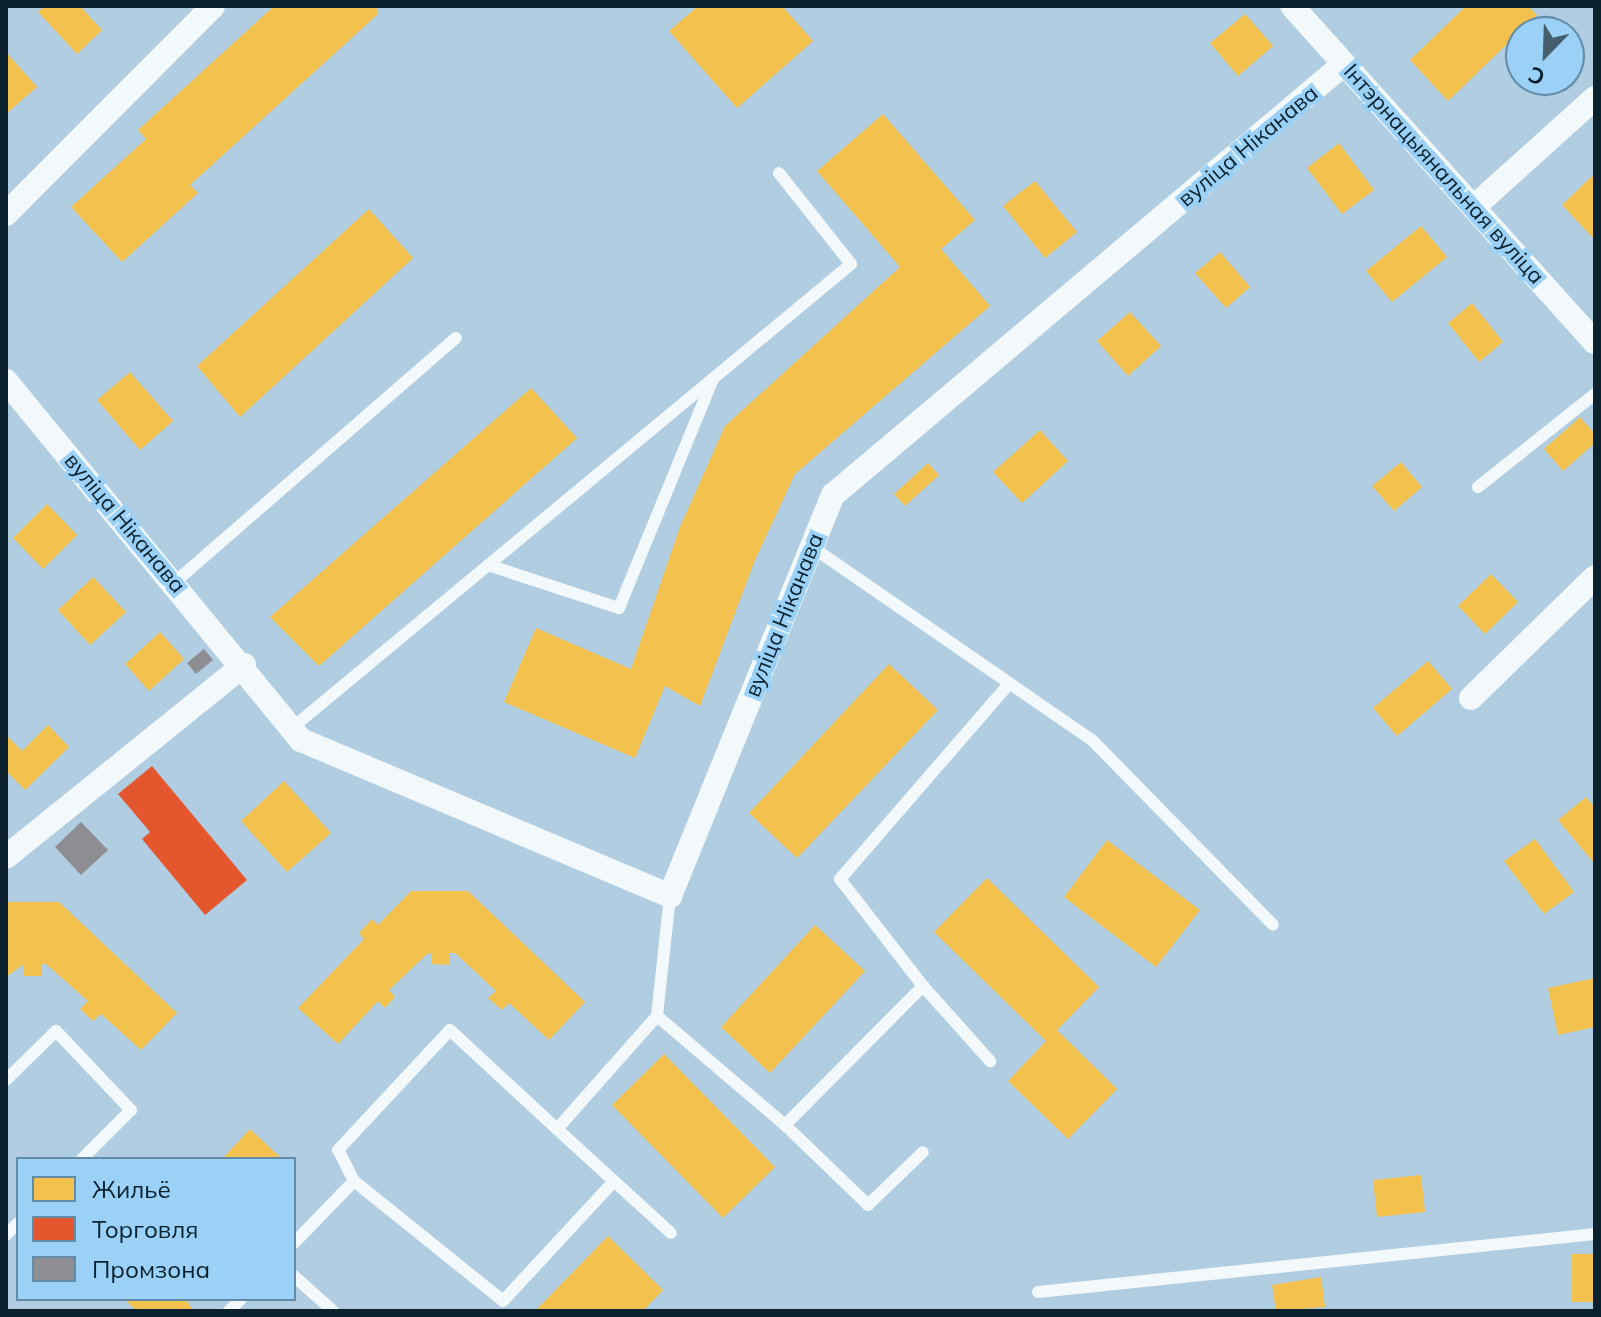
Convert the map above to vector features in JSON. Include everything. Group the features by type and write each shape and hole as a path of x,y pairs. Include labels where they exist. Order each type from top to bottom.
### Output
{"street":[{"path":"6,214 213,6"},
{"name":"Інтэрнацыянальная вуліца","path":"1292,6 1476,205 1595,342"},
{"name":"вуліца Ніканава","path":"6,381 244,665 301,740 670,896 833,495 1344,64"},
{"path":"1476,205 1595,98"},
{"path":"1471,698 1595,577"},
{"path":"6,857 244,665"}],"lane":[{"path":"292,728 851,264 779,173"},
{"path":"175,582 456,338"},
{"path":"488,565 619,608 713,378"},
{"path":"1478,487 1595,394"},
{"path":"812,547 1093,741 1273,925"},
{"path":"990,1061 923,986 840,879 1010,683"},
{"path":"557,1129 657,1016 670,896"},
{"path":"785,1125 923,986"},
{"path":"657,1016 785,1125 868,1205 923,1152"},
{"path":"614,1181 503,1301 354,1181 338,1150 450,1030 671,1233"},
{"path":"6,1080 56,1031 131,1110 84,1157"},
{"path":"296,1241 354,1181"},
{"path":"1038,1292 1595,1234"},
{"path":"296,1278 333,1311"}],"building: Жильё":[{"path":"45,6 80,6 102,30 77,54 38,12"},
{"path":"274,6 376,6 378,14 190,185 198,193 122,262 71,207 146,139 138,130"},
{"path":"698,6 782,6 813,41 737,108 669,31"},
{"path":"1466,6 1528,6 1537,15 1505,16 1505,46 1448,101 1410,60"},
{"path":"1245,14 1273,46 1238,76 1210,43"},
{"path":"6,52 37,87 6,114"},
{"path":"883,114 975,220 941,249 990,306 795,474 755,560 700,706 665,686 635,758 504,702 536,628 631,669 680,527 725,426 900,267 817,171"},
{"path":"1339,143 1374,190 1342,214 1307,168"},
{"path":"1592,176 1595,179 1595,240 1562,205"},
{"path":"1035,181 1077,232 1045,258 1003,206"},
{"path":"369,209 413,258 240,417 197,366"},
{"path":"1421,226 1447,257 1392,302 1366,271"},
{"path":"1220,252 1250,287 1226,308 1195,273"},
{"path":"1472,303 1503,342 1479,362 1448,323"},
{"path":"1130,312 1161,346 1128,376 1097,341"},
{"path":"130,372 173,421 140,450 97,400"},
{"path":"531,388 577,438 319,666 270,617"},
{"path":"1580,417 1595,434 1595,443 1563,471 1544,449"},
{"path":"1040,430 1068,461 1022,503 993,472"},
{"path":"1401,462 1422,487 1394,511 1372,486"},
{"path":"928,463 939,475 905,506 894,494"},
{"path":"47,504 77,535 43,569 13,538"},
{"path":"1491,574 1518,602 1485,634 1458,606"},
{"path":"93,577 126,612 90,645 58,610"},
{"path":"160,632 184,659 149,691 125,664"},
{"path":"1428,661 1452,689 1397,736 1373,708"},
{"path":"889,664 938,710 797,858 749,813"},
{"path":"48,725 69,747 25,790 6,771 6,735 22,751"},
{"path":"284,781 331,833 287,872 241,821"},
{"path":"1586,797 1595,808 1593,862 1558,820"},
{"path":"1535,839 1574,892 1544,914 1504,861"},
{"path":"1107,840 1200,910 1156,967 1064,897"},
{"path":"987,878 1099,987 1057,1030 1117,1089 1068,1139 1008,1081 1046,1041 934,932"},
{"path":"411,891 468,891 585,1002 549,1040 509,1003 502,1010 488,998 496,991 455,953 450,953 450,965 432,964 432,953 427,954 389,990 395,997 385,1008 378,1001 338,1044 298,1008 364,939 359,933 372,919 378,925"},
{"path":"6,902 59,902 177,1013 141,1050 101,1014 93,1021 80,1009 88,1001 46,964 42,964 42,976 23,976 24,964 6,977"},
{"path":"815,925 865,971 770,1073 721,1027"},
{"path":"1595,978 1595,1027 1558,1035 1548,988"},
{"path":"664,1054 775,1167 723,1218 612,1105"},
{"path":"250,1129 280,1157 224,1157"},
{"path":"1421,1175 1425,1212 1377,1217 1373,1180"},
{"path":"608,1236 663,1290 643,1311 535,1311"},
{"path":"1572,1254 1595,1254 1595,1302 1572,1302"},
{"path":"1321,1277 1325,1307 1276,1311 1272,1285"},
{"path":"126,1301 187,1301 192,1309 137,1311"}],"building: Торговля":[{"path":"152,766 247,880 205,915 142,839 150,832 118,794"}],"building: Промзона":[{"path":"204,649 213,660 196,674 187,663"},
{"path":"81,822 108,850 81,875 55,847"}]}
